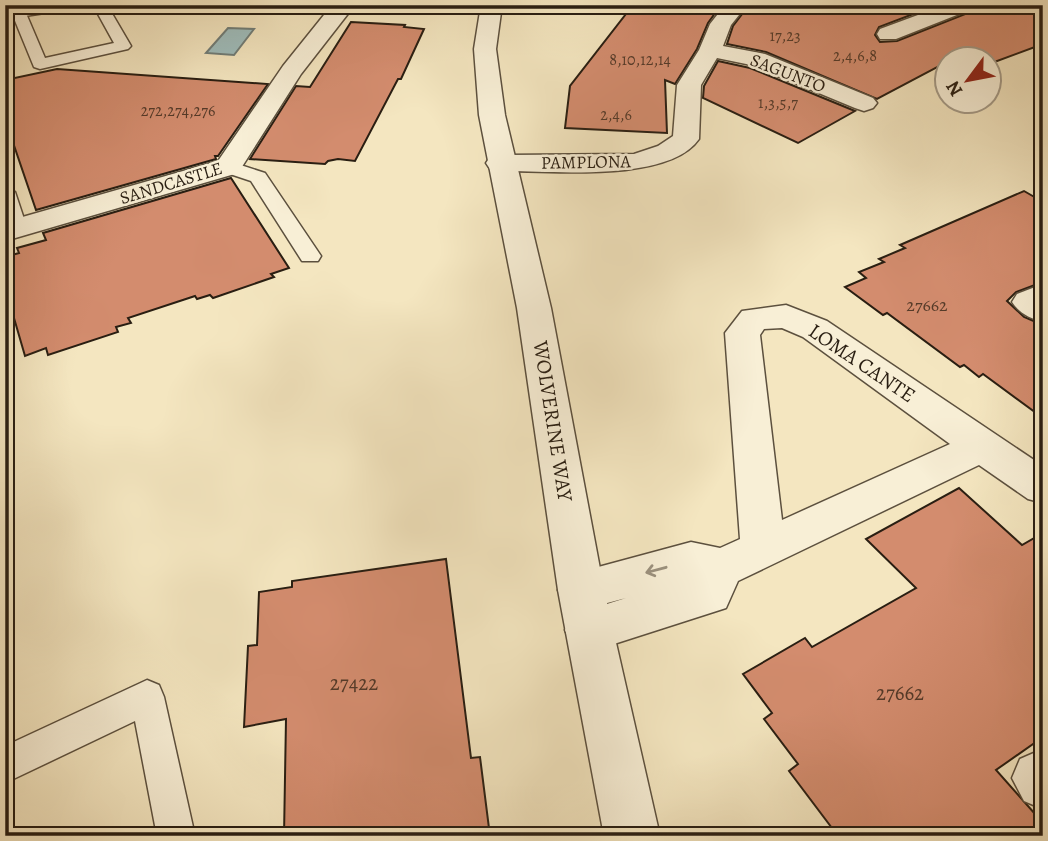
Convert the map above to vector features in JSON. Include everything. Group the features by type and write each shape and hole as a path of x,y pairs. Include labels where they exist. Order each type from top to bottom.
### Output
{"street":[{"path":"11,12 58,5"},
{"name":"WOLVERINE WAY","path":"492,5 485,49 500,163 534,308 585,610 632,836"},
{"name":"PAMPLONA","path":"500,163 636,162 668,152 686,139 689,85 710,50 721,24 737,5"},
{"path":"888,34 965,5"},
{"name":"SANDCASTLE","path":"11,230 228,167 291,71 347,6"},
{"name":"SAGUNTO","path":"710,50 757,59 864,103"},
{"path":"1043,295 1029,302 1043,311"},
{"name":"LOMA CANTE","path":"764,548 742,333 754,319 786,316 815,329 1043,487"},
{"path":"585,610 710,594 722,568 982,446"},
{"path":"1043,776 1039,778 1043,782"}],"lane":[{"path":"11,12 40,64 123,46 100,5"},
{"path":"228,167 258,177 310,256"},
{"path":"5,192 11,230"},
{"path":"5,765 147,697 176,836"}],"water":[{"path":"228,28 254,29 234,55 206,53"}],"building":[{"path":"633,5 721,5 708,23 697,49 675,84 665,80 667,133 565,128 570,86"},
{"path":"749,5 937,5 879,27 875,35 880,42 897,41 973,11 977,5 1043,5 1043,44 1002,59 1002,46 932,46 932,70 877,99 766,52 727,44 733,26"},
{"path":"351,22 405,25 404,27 424,29 401,79 398,79 355,161 338,159 325,164 250,159 296,86 310,87"},
{"path":"718,61 750,68 855,111 798,143 703,98 704,86"},
{"path":"57,69 268,84 218,156 215,156 216,159 36,210 5,119 5,80"},
{"path":"231,178 289,268 271,274 274,277 213,298 210,295 197,299 195,296 128,318 131,323 116,327 118,332 48,355 46,348 25,356 5,287 5,257 19,253 17,248 46,240 43,233"},
{"path":"1024,191 1043,202 1043,282 1016,292 1007,301 1024,317 1043,325 1043,418 983,374 979,377 964,365 960,367 887,313 883,315 845,287 866,278 859,272 884,262 879,259 905,248 900,245"},
{"path":"959,488 1022,545 1043,533 1043,737 996,770 1043,823 1043,836 838,836 789,771 798,764 764,719 772,713 743,674 805,638 812,647 916,588 866,539"},
{"path":"446,559 471,758 480,757 490,836 284,836 286,719 244,727 248,646 257,645 259,592 292,587 292,581"}]}
